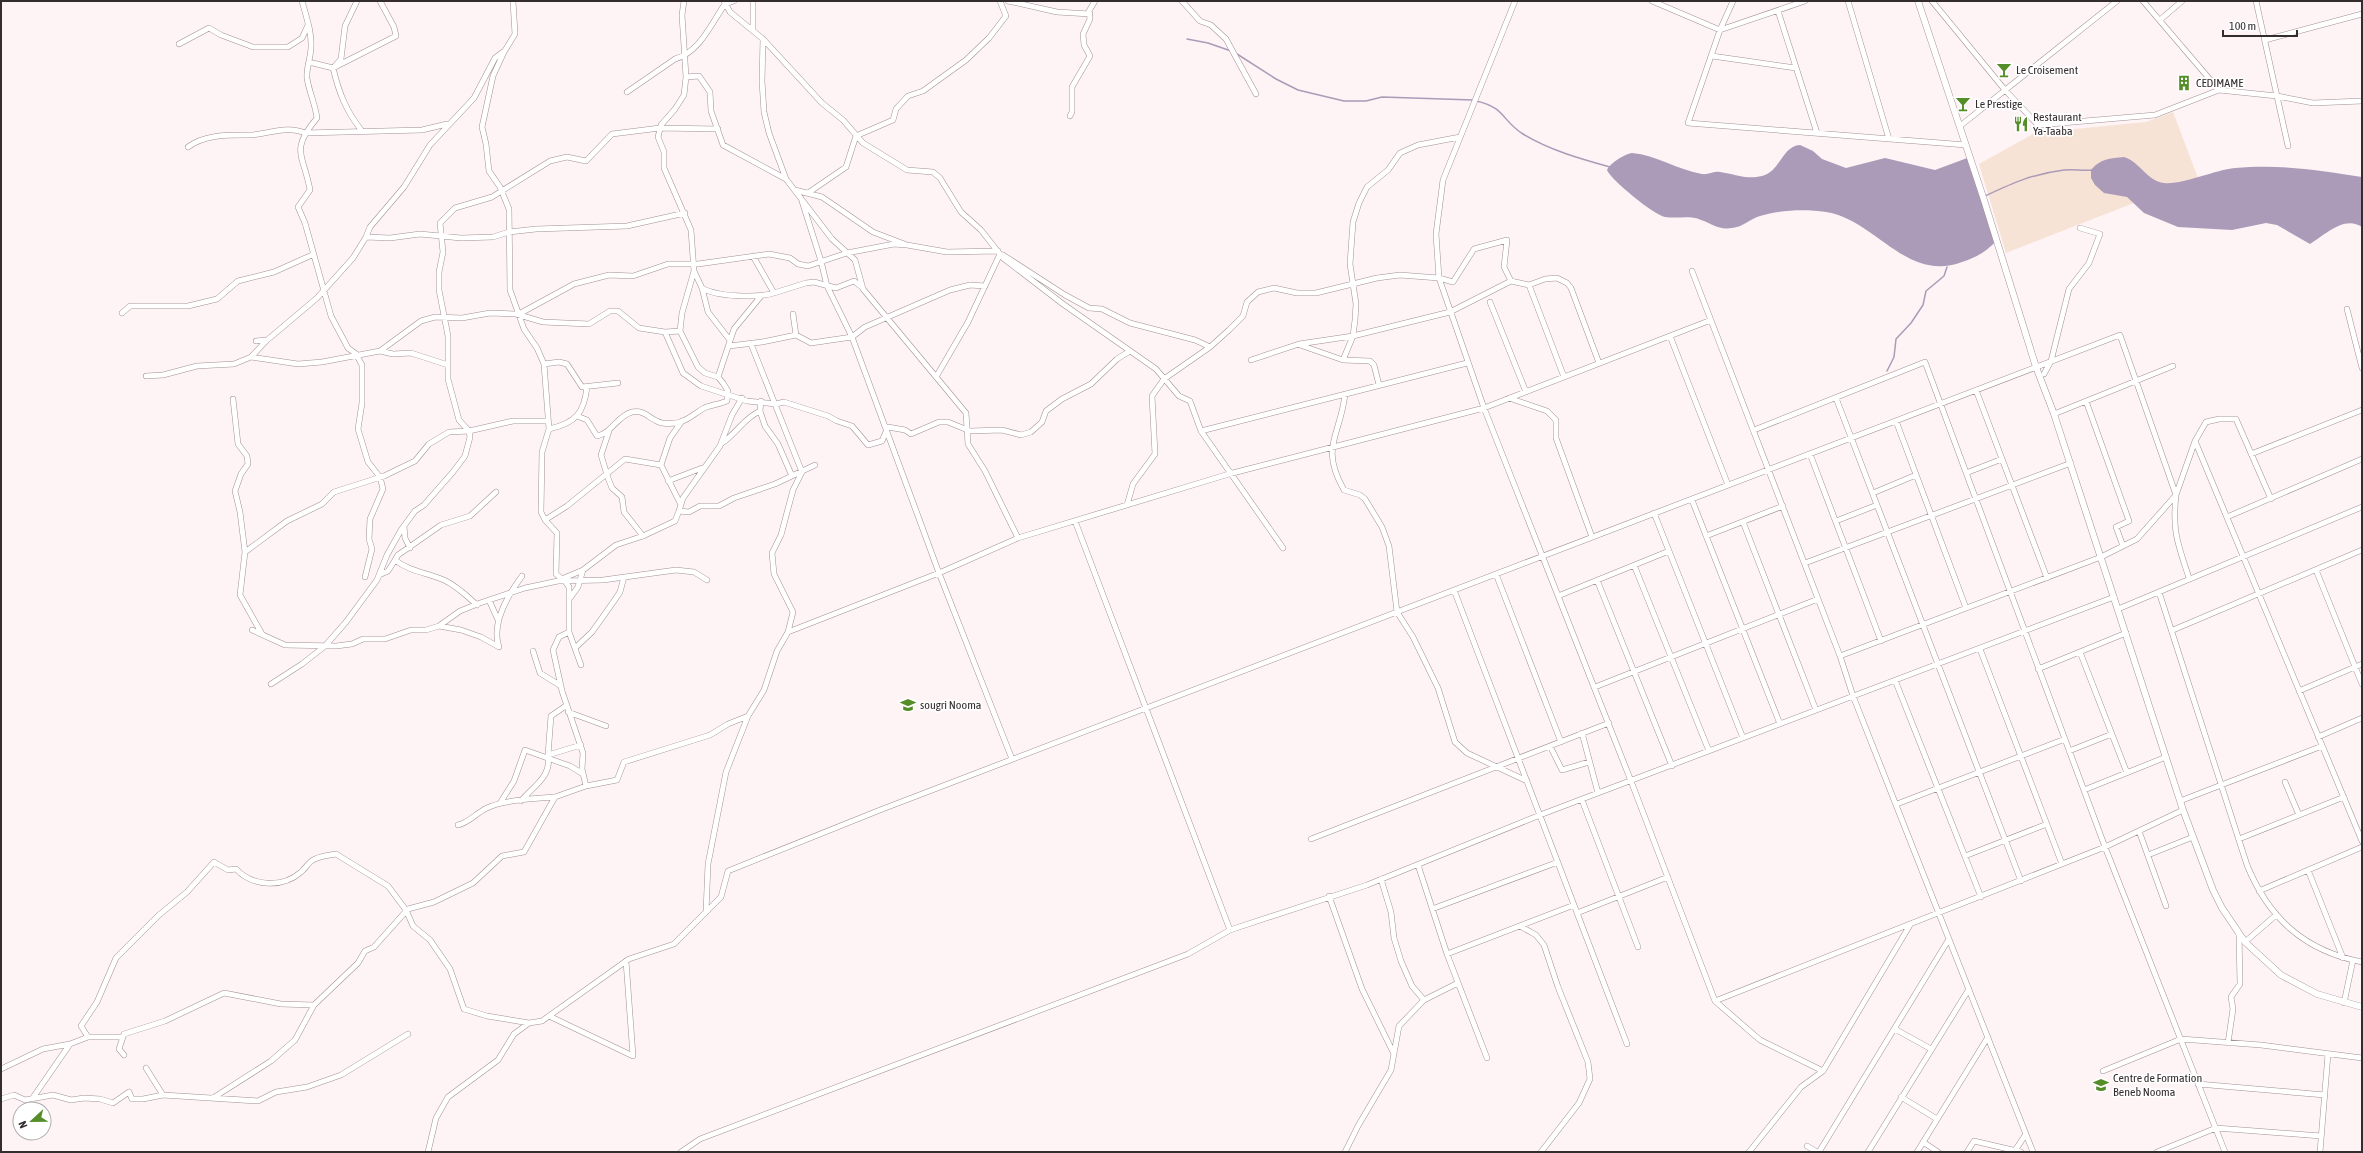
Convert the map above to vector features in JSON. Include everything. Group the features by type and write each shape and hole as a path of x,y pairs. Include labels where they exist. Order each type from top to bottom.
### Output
{"street":[{"path":"302,1 309,24 312,47 307,76 308,88 315,102 317,118 305,133 300,156 310,190 298,207 305,224 312,255 322,280 323,290 336,327 348,348 356,354 362,365 363,379 358,429 368,462 380,477 383,489 370,519 369,539 372,549 365,577"},
{"path":"333,68 341,59 345,26 357,1"},
{"path":"309,62 333,68 396,36 394,27 380,1"},
{"path":"513,1 515,34 504,52 494,76 482,120 489,171 501,191 509,209 509,286 524,329 537,348 544,364 549,429 542,452 542,512 545,520 557,533 556,574 566,581"},
{"path":"643,536 624,512 622,497 612,488 601,455 609,431 621,418 635,412 646,413 661,423 682,422 693,418 705,408 728,401 728,394 718,377 705,373 698,367 680,331 682,313 694,271 691,230 664,168 664,152 658,137 660,128 684,95 686,77 683,57 682,15 684,1"},
{"path":"724,3 734,1"},
{"path":"753,1 753,29"},
{"path":"808,193 846,167 856,136 893,120 896,109 908,96 923,91 966,60 989,38 1006,16 1000,1"},
{"path":"1008,1 1057,12 1090,14"},
{"path":"1070,116 1072,112 1072,87 1090,56 1084,45 1083,34 1090,19 1089,11 1095,1"},
{"path":"1182,1 1188,10 1200,21 1211,25 1226,39 1256,94"},
{"path":"1515,1 1444,180 1437,213 1435,249 1439,278 1467,363 1484,408 1595,687 1716,1001 1760,1040 1823,1071"},
{"path":"1652,1 1659,2 1720,30 1805,1"},
{"path":"1733,1 1720,30 1688,123 1966,145"},
{"path":"1848,1 1889,139"},
{"path":"1918,1 1960,126 2036,367 2054,414 2180,801 2213,890 2245,942 2281,975 2317,994 2362,1007"},
{"path":"1932,1 2006,90 2038,125 2156,115 2219,90 2277,96 2313,103 2362,101"},
{"path":"1960,126 2117,1"},
{"path":"2143,1 2219,90"},
{"path":"2160,20 2182,1"},
{"path":"2256,1 2288,146"},
{"path":"627,92 675,59 683,57 710,30 724,3"},
{"path":"724,3 730,12 753,29 822,103 834,111 856,136 871,149 907,170 933,172 940,178 961,212 981,230 999,253 1063,304 1156,369 1180,396 1190,401 1201,431 1229,474 1283,548"},
{"path":"1778,11 1817,133"},
{"path":"2265,40 2362,14"},
{"path":"179,44 209,28 221,36 253,47 288,47 302,38 309,24"},
{"path":"763,39 762,81 764,112 769,133 786,179 832,239 855,260 863,289"},
{"path":"146,376 163,375 197,366 234,364 251,357 267,340 314,301 353,258 366,237 370,227 393,202 430,146 447,124 463,111 474,98 495,58 504,52"},
{"path":"1712,56 1796,68"},
{"path":"333,68 339,95 348,114 362,131"},
{"path":"686,77 699,76 710,92 712,110 723,145 786,179"},
{"path":"188,147 200,140 232,134 250,135 289,130 305,133 422,130 447,124"},
{"path":"271,684 302,664 325,646 346,622 379,576 387,555 404,526 415,511 424,505 465,456 470,437 469,431 462,425 452,399 449,386 448,336 439,290 439,272 443,252 440,223 455,208 492,197 550,161 567,157 586,161 612,134 660,128 718,129"},
{"path":"1343,360 1353,336 1356,304 1350,264 1353,222 1366,187 1388,170 1400,153 1418,145 1460,137"},
{"path":"795,190 822,197 873,232 907,245"},
{"path":"801,198 822,261 827,286 852,336 939,574 1012,759"},
{"path":"366,237 390,238 420,234 493,237 509,232 565,226 627,226 685,214"},
{"path":"2044,374 2051,361 2069,289 2089,263 2100,234 2080,228"},
{"path":"1127,505 1133,484 1156,454 1152,396 1164,379 1210,347 1243,316 1247,302 1258,292 1274,288 1297,293 1316,293 1377,278 1400,275 1439,278 1453,282 1474,249 1507,240 1504,267 1511,281"},
{"path":"519,314 581,282 609,275 632,276 668,264 694,265 769,254 790,258 798,264 808,266 847,253 894,244 947,252 999,253 1014,260 1060,292 1088,308 1102,309 1130,323 1195,340 1210,347"},
{"path":"936,377 968,322 999,253"},
{"path":"122,313 130,306 188,306 217,299 238,281 274,272 312,255"},
{"path":"753,256 774,293"},
{"path":"694,271 702,288 708,312 729,339"},
{"path":"1692,271 1805,563 1840,656 1853,696 1897,804 2033,1152"},
{"path":"1251,360 1299,344 1353,336 1450,312 1511,281 1529,285 1545,279 1557,278 1567,283 1571,288 1599,363"},
{"path":"702,288 717,294 761,296 806,283 814,282 836,288 854,281 863,289 920,355 966,413 968,444 986,471 1018,538"},
{"path":"729,346 751,344 796,335 811,343 852,336 865,327 950,290 970,285 985,286"},
{"path":"1529,285 1564,377"},
{"path":"718,377 729,346 729,339 739,320 761,296"},
{"path":"1490,302 1526,392"},
{"path":"2347,309 2362,368"},
{"path":"380,351 421,321 444,317 462,318 490,313 519,314 543,322 589,324 610,311 618,311 639,328 665,332 680,331"},
{"path":"793,314 796,335"},
{"path":"788,632 939,574 1018,538 1229,474 1484,408 1711,320"},
{"path":"665,332 683,373 708,390 776,404 784,402 828,416 852,426 868,445 882,441 886,429"},
{"path":"88,1037 81,1026 97,1002 116,958 159,916 187,892 214,862 228,870 236,870 241,876 264,884 283,883 301,872 314,859 336,854 388,886 406,910 413,926 430,940 450,969 464,1009 487,1016 529,1023 542,1021 626,961 674,944 721,897 728,872 880,810 1144,708 1692,500 2120,335 2176,495"},
{"path":"1670,336 1728,485"},
{"path":"256,341 267,340"},
{"path":"706,912 708,864 726,772 748,716 764,690 777,650 788,632 793,612 774,574 772,553 781,535 793,490 802,472 751,344"},
{"path":"1299,344 1343,360 1370,361 1374,365 1379,385"},
{"path":"251,357 298,364 322,362 356,354 380,351 393,354 411,353 448,365"},
{"path":"886,429 898,428 911,434 934,423 948,422 967,431 1002,430 1021,435 1031,432 1042,422 1046,411 1052,406 1084,389 1130,351"},
{"path":"544,364 564,362 570,367 578,383 582,387 618,383"},
{"path":"1754,430 1925,362 2024,632 2105,846 2225,1152"},
{"path":"1201,431 1467,363"},
{"path":"2054,414 2173,366"},
{"path":"549,429 564,426 577,416 585,404 587,387"},
{"path":"1976,390 2047,578"},
{"path":"1345,394 1343,413 1335,428 1332,447 1333,465 1344,490 1360,495 1365,499 1386,537 1397,612 1413,637 1438,688 1456,742 1467,753 1527,781"},
{"path":"233,398 238,444 247,456 248,464 241,474 235,491 240,512 245,552 240,595 262,634"},
{"path":"581,665 569,632 569,588 564,578 568,575 583,570 616,545 643,536 675,521 680,503 703,468 722,443 732,415 742,398"},
{"path":"1508,398 1547,411 1556,420 1556,438 1592,537"},
{"path":"1836,398 2021,881"},
{"path":"761,401 760,411 765,426 778,444 792,476"},
{"path":"2086,401 2128,521 2116,527 2123,546"},
{"path":"2251,454 2362,410"},
{"path":"722,443 732,436 743,423 760,411"},
{"path":"577,416 587,420 597,436 609,431"},
{"path":"2189,578 2175,536 2173,521 2176,495 2195,441 2206,422 2219,419 2236,420 2271,499"},
{"path":"245,552 287,520 322,504 334,492 380,477 415,461 429,444 441,435 449,432 469,431 513,421 548,422"},
{"path":"1896,421 1966,608"},
{"path":"680,503 661,465 670,438 682,422"},
{"path":"2195,441 2362,841"},
{"path":"1810,454 1881,641"},
{"path":"545,520 567,506 607,472 625,459 661,465"},
{"path":"1966,473 2002,459"},
{"path":"2227,517 2362,459"},
{"path":"1805,563 2070,463"},
{"path":"678,512 689,512 700,506 719,506 802,472 815,465"},
{"path":"668,481 703,468"},
{"path":"1873,493 1916,475"},
{"path":"379,576 388,571 398,555 441,525 470,516 496,492"},
{"path":"1840,656 2101,557 2137,539 2176,495"},
{"path":"1692,500 1780,724"},
{"path":"1836,521 1877,505"},
{"path":"1706,536 1782,506"},
{"path":"2118,609 2189,578 2362,507"},
{"path":"1654,514 1743,738"},
{"path":"1075,521 1144,708 1230,930"},
{"path":"1742,522 1816,710"},
{"path":"404,526 405,538 410,548"},
{"path":"2173,630 2362,550"},
{"path":"1558,596 1669,551"},
{"path":"395,560 421,574 444,580 465,593 477,605"},
{"path":"1634,565 1709,751"},
{"path":"570,599 580,580 583,570"},
{"path":"252,630 286,645 325,646 352,644 363,639 385,639 411,630 426,630 439,626 460,611 489,600 512,592 566,581 624,577 676,570 694,572 706,580"},
{"path":"2316,570 2362,684"},
{"path":"1496,574 1561,742"},
{"path":"439,626 461,630 481,637 499,648 497,638 498,620 522,576"},
{"path":"575,648 592,632 614,601 620,592 624,577"},
{"path":"1597,580 1672,766"},
{"path":"1454,590 1626,1044"},
{"path":"2159,592 2173,630 2239,839 2259,891 2276,915 2310,943 2343,958 2362,962"},
{"path":"681,1152 700,1139 1188,954 1230,930 1381,880 1540,816 2114,597"},
{"path":"1595,687 1818,599"},
{"path":"489,600 498,620"},
{"path":"569,632 559,636 552,647 561,686 567,705 571,712 583,752 583,774 586,786"},
{"path":"2038,669 2126,632"},
{"path":"1980,649 2062,864"},
{"path":"533,651 540,673 561,686"},
{"path":"2080,652 2127,773"},
{"path":"2299,691 2362,664"},
{"path":"1895,680 1981,897"},
{"path":"521,801 544,778 548,758 549,720 551,716 567,705"},
{"path":"560,711 571,712 606,726"},
{"path":"458,825 473,818 479,811 500,803 555,797 586,786 617,780 624,762 710,735 728,724 748,716"},
{"path":"2318,737 2362,718"},
{"path":"1311,839 1609,723"},
{"path":"1582,733 1598,794"},
{"path":"2069,750 2112,734"},
{"path":"1897,804 2065,739"},
{"path":"548,758 581,745"},
{"path":"1550,746 1562,770 1589,762"},
{"path":"2180,801 2322,746"},
{"path":"500,803 514,781 523,752 548,758 570,766 583,774"},
{"path":"2084,790 2166,757"},
{"path":"2285,782 2299,815"},
{"path":"213,1098 271,1061 295,1040 314,1005 358,963 365,951 374,947 406,910 434,902 473,883 502,856 524,852 555,797"},
{"path":"2239,839 2344,797"},
{"path":"1582,800 1638,947"},
{"path":"1716,1001 2021,881 2105,846 2183,810"},
{"path":"1965,856 2047,824"},
{"path":"2139,831 2166,906"},
{"path":"2148,855 2193,837"},
{"path":"2259,891 2362,847"},
{"path":"1432,909 1558,862"},
{"path":"1418,865 1447,954 1487,1058"},
{"path":"2308,870 2343,958"},
{"path":"1577,913 1668,877"},
{"path":"1381,880 1391,912 1394,938 1401,961 1412,986 1424,1000"},
{"path":"1329,896 1362,989 1394,1054"},
{"path":"1447,954 1574,905"},
{"path":"2245,942 2276,915"},
{"path":"1749,1152 1801,1087 1823,1071 1910,925"},
{"path":"1520,926 1536,936 1544,945 1558,987 1588,1062 1590,1079 1579,1102 1541,1152"},
{"path":"2228,1042 2233,1009 2231,997 2240,984 2239,934"},
{"path":"1807,1146 1818,1152 1949,939"},
{"path":"2344,1003 2353,960"},
{"path":"549,1016 633,1056 626,961"},
{"path":"1345,1152 1358,1126 1391,1070 1399,1026 1424,1000 1458,983"},
{"path":"1868,1152 1969,989"},
{"path":"124,1055 119,1048 124,1034 165,1021 224,993 281,1004 314,1005"},
{"path":"428,1152 436,1118 448,1097 498,1060 514,1034 529,1023"},
{"path":"1895,1029 1931,1049"},
{"path":"1,1099 14,1096 25,1100 53,1095 71,1100 84,1098 113,1103 129,1092 132,1099 142,1100 163,1095 258,1101 276,1092 307,1087 340,1075 408,1034"},
{"path":"1,1069 42,1049 70,1044 88,1037 123,1037"},
{"path":"1917,1152 1988,1037"},
{"path":"2103,1071 2181,1039 2228,1042 2362,1058"},
{"path":"32,1099 70,1044"},
{"path":"2320,1152 2328,1054"},
{"path":"146,1068 163,1095"},
{"path":"2198,1084 2325,1096"},
{"path":"1902,1097 1937,1119"},
{"path":"2157,1152 2216,1128 2321,1136"},
{"path":"1967,1152 1974,1141 2017,1151 2026,1134"},
{"path":"1923,1142 1938,1152"}],"shaded area":[{"path":"2173,112 2198,178 2006,253 1979,164 2035,133 2146,122"},
{"path":"1800,145 1813,151 1822,159 1846,168 1885,158 1935,170 1970,157 1997,240 1989,248 1977,256 1962,262 1942,266 1924,264 1907,257 1844,217 1826,212 1801,210 1776,212 1756,217 1743,225 1723,228 1688,217 1665,217 1660,215 1624,189 1607,170 1618,159 1632,153 1641,154 1702,174 1718,172 1746,177 1756,177 1768,174 1789,150 1794,146"},
{"path":"2124,157 2134,162 2153,179 2164,183 2189,180 2227,169 2252,167 2298,168 2362,177 2362,227 2348,223 2335,228 2310,244 2277,225 2266,223 2232,230 2178,227 2144,213 2127,197 2104,193 2095,185 2091,178 2091,170 2094,166 2102,161"}],"waterway":[{"path":"1187,39 1208,43 1231,51"},
{"path":"1237,54 1276,79 1298,90 1344,101 1366,101 1382,97 1473,100"},
{"path":"1476,101 1493,107 1516,129 1543,145 1565,154 1610,167"},
{"path":"1985,196 2014,183 2042,174 2064,170 2092,170"},
{"path":"1887,371 1894,357 1896,339 1911,323 1923,305 1926,291 1944,276 1947,267"}],"place":[{"name":"Le Croisement","path":"2004,70"},
{"name":"CEDIMAME","path":"2184,83"},
{"name":"Le Prestige","path":"1963,104"},
{"name":"Restaurant Ya-Taaba","path":"2021,124"},
{"name":"sougri Nooma","path":"908,705"},
{"name":"Centre de Formation Beneb Nooma","path":"2101,1085"}]}
